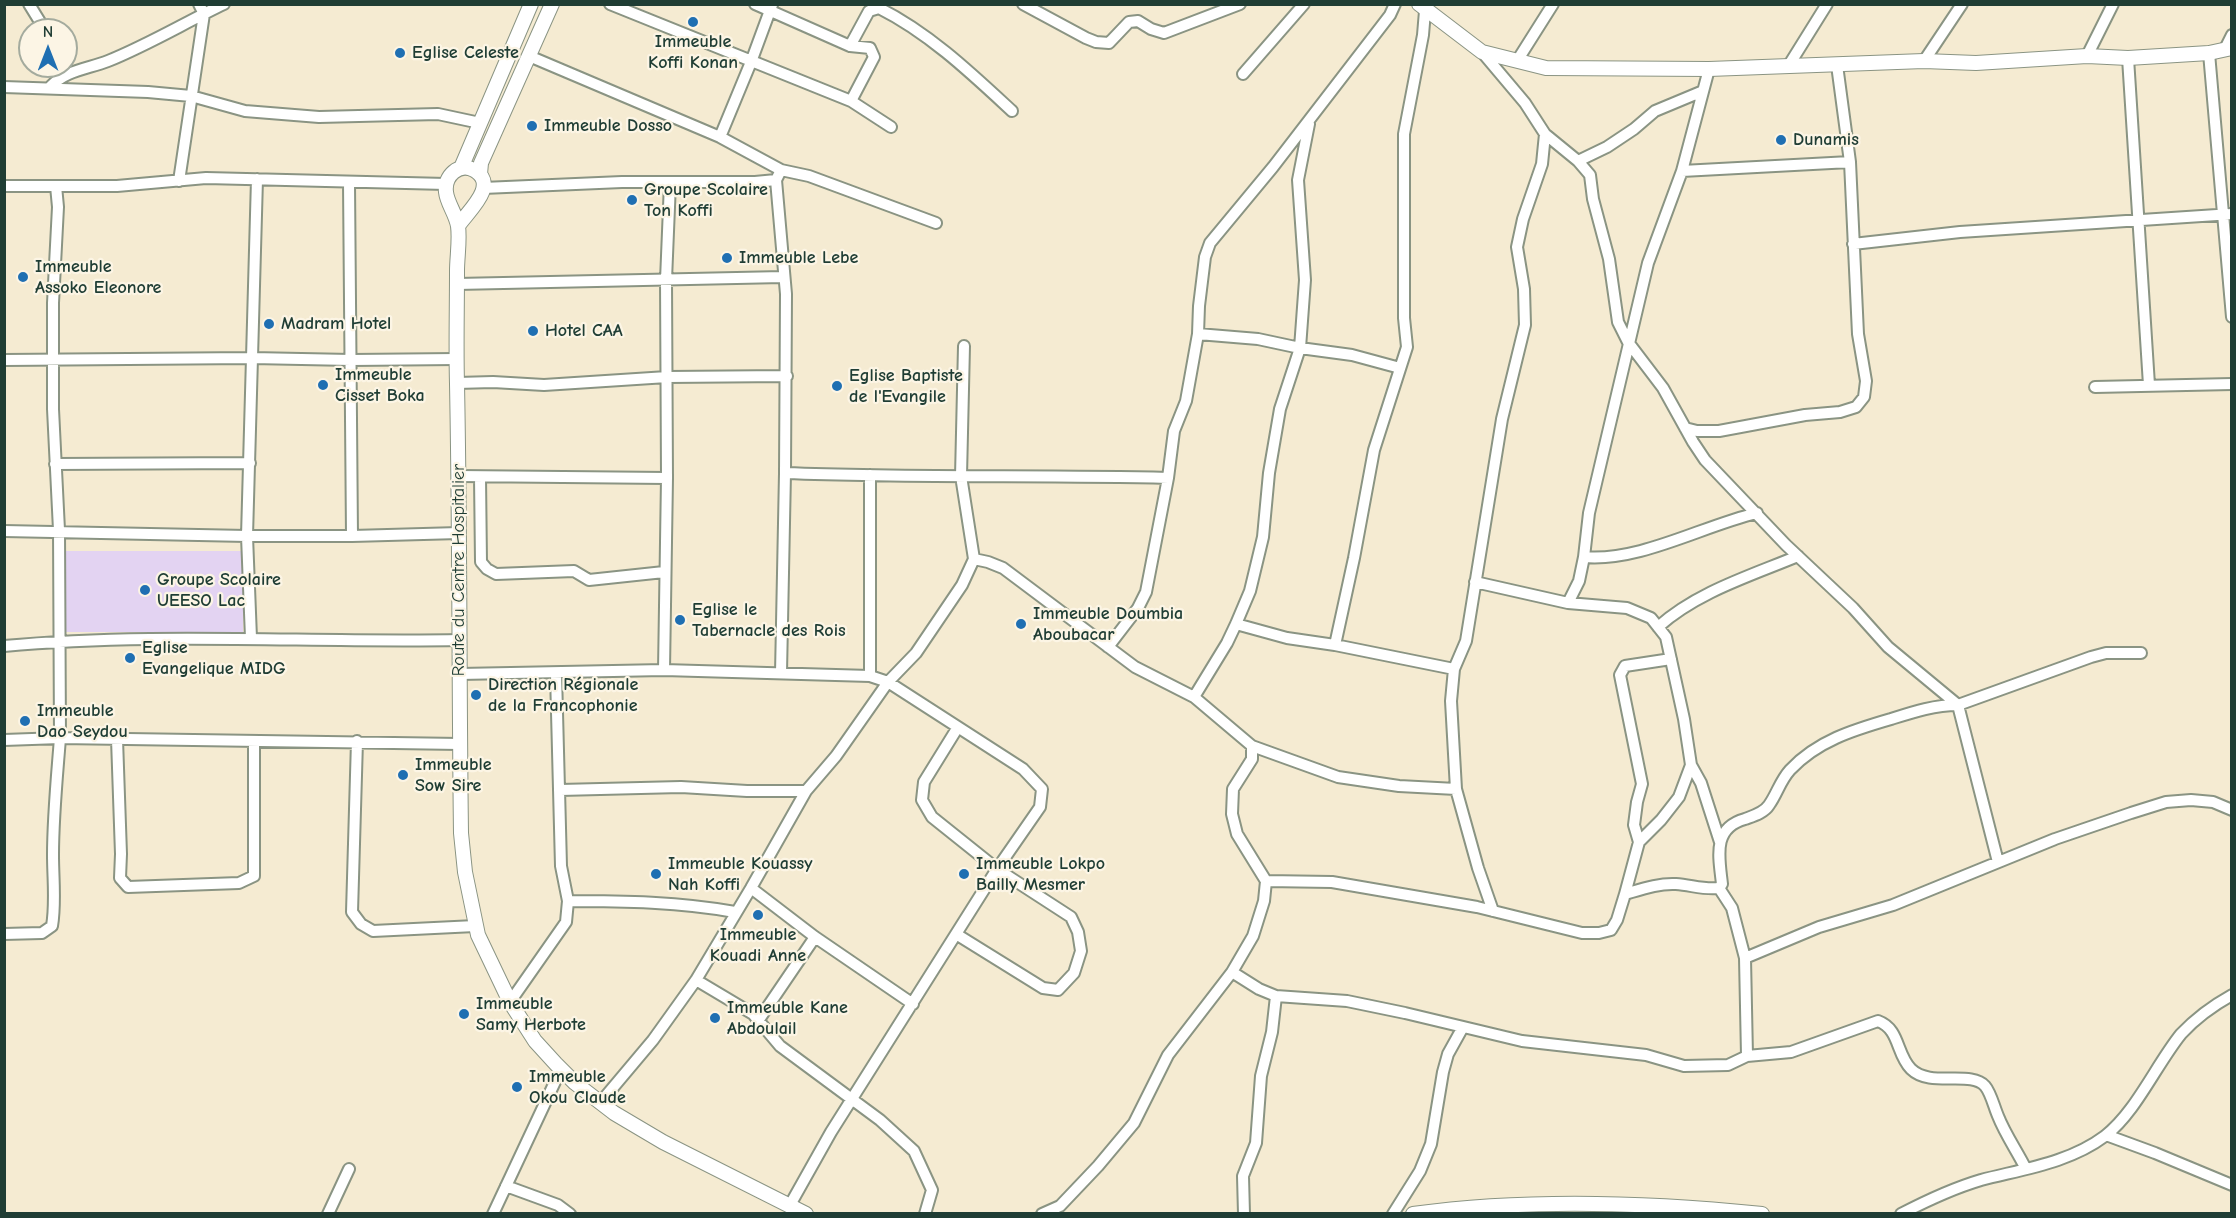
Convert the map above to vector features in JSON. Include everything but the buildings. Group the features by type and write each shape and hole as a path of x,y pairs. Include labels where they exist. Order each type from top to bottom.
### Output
{"street":[{"path":"29,4 38,18"},
{"path":"54,83 71,72 107,61 201,9 224,4"},
{"path":"472,207 461,207 450,202 446,195 448,177 461,168 531,4"},
{"path":"458,226 482,196 481,163 552,4"},
{"path":"610,4 851,101 891,127"},
{"path":"755,4 771,8 850,46 870,48 874,57 851,101"},
{"path":"1023,4 1086,38 1109,43 1129,22 1138,21 1151,29 1164,33 1240,4"},
{"path":"1243,74 1304,4"},
{"path":"1108,647 1138,608 1146,592 1168,478 1174,431 1186,401 1198,334 1204,257 1210,243 1390,15 1395,4"},
{"path":"1517,61 1553,4"},
{"path":"1789,65 1827,4"},
{"path":"1924,61 1962,4"},
{"path":"2087,56 2113,4"},
{"path":"720,136 752,62 771,8"},
{"path":"850,46 869,11 879,8 916,30 973,75 1012,111"},
{"path":"1422,8 1482,52 1525,103 1545,134 1590,175 1593,199 1609,259 1618,321 1628,342 1663,388 1706,460 1798,556 1854,608 1888,647 1958,705 1998,862"},
{"path":"1335,645 1374,450 1407,347 1404,318 1404,134 1424,35 1422,8"},
{"path":"179,181 195,81 201,9"},
{"path":"1482,52 1546,68 1709,69 1924,61 1976,63 2087,56 2128,58 2209,53 2228,49 2232,35"},
{"path":"2209,53 2227,214 2232,317"},
{"path":"529,56 720,136 778,175"},
{"path":"2128,58 2149,385"},
{"path":"1685,428 1697,431 1719,431 1805,415 1840,412 1856,407 1864,397 1866,381 1858,334 1850,162 1837,65"},
{"path":"1568,603 1579,581 1589,513 1648,263 1682,171 1709,69"},
{"path":"54,83 55,78"},
{"path":"4,87 54,83 191,96 245,111 318,117 438,114 480,123"},
{"path":"1578,162 1607,147 1655,111 1703,91"},
{"path":"1194,697 1227,644 1236,624 1250,591 1263,537 1269,473 1280,409 1300,348 1305,279 1298,180 1310,118"},
{"path":"1493,911 1478,868 1456,789 1451,701 1454,669 1466,641 1502,419 1525,325 1524,289 1517,247 1523,219 1542,164 1545,134"},
{"path":"1682,171 1850,162"},
{"path":"461,168 470,168 480,174"},
{"path":"778,175 783,277 786,294 787,376 781,673"},
{"path":"483,188 622,182 670,183 778,175 809,176 936,223"},
{"path":"4,186 117,186 206,178 446,184"},
{"path":"251,638 247,536 257,179"},
{"path":"350,183 351,536"},
{"path":"664,670 667,478 666,279 670,183"},
{"path":"4,934 42,933 52,926 54,914 53,855 60,738 59,530 55,464 52,303 57,217 56,186"},
{"name":"Route du Centre Hospitalier","path":"450,202 458,226 461,833 474,926 489,962 510,1002 535,1041 561,1069 600,1103 663,1142 806,1214"},
{"path":"1853,244 1960,232 2227,214"},
{"path":"457,284 783,277"},
{"path":"1198,334 1258,339 1300,348 1352,355 1400,368"},
{"path":"600,1103 653,1040 696,980 806,791 836,756 888,682 916,653 962,585 974,559 961,476 964,346"},
{"path":"4,360 54,358 457,359"},
{"path":"457,383 493,382 544,385 667,377 787,376"},
{"path":"2095,387 2232,384"},
{"path":"55,464 250,463"},
{"path":"785,473 870,476 1168,478"},
{"path":"870,476 870,676"},
{"path":"459,477 667,478"},
{"path":"480,477 481,562 496,574 574,571 589,580 664,572"},
{"path":"1584,557 1603,559 1636,552 1757,513"},
{"path":"4,531 59,530 247,536 459,533"},
{"path":"1658,627 1676,610 1697,599 1798,556"},
{"path":"974,559 1003,568 1135,667 1194,697 1252,746 1338,777 1399,786 1456,789"},
{"path":"1475,582 1568,603 1627,608 1651,618 1666,637 1691,765 1701,783 1720,842"},
{"path":"1236,624 1287,638 1335,645 1454,669"},
{"path":"4,646 59,640 251,638 460,640"},
{"path":"1625,894 1663,884 1678,884 1708,890 1719,888 1722,884 1720,842 1725,830 1752,817 1768,806 1788,772 1817,747 1851,731 1926,708 1958,705 2098,655 2141,653"},
{"path":"1639,842 1634,825 1642,784 1620,675 1625,666 1671,659"},
{"path":"460,674 556,674 664,670 870,676 888,682 1023,769 1042,789 1040,807 997,869 831,1132 790,1205"},
{"path":"510,1002 566,922 568,901 561,866 556,674"},
{"path":"957,934 1043,988 1058,990 1074,973 1081,951 1078,932 1071,917 997,869 932,817 922,800 924,782 958,727"},
{"path":"4,740 60,738 460,744"},
{"path":"117,739 120,878 128,887 239,883 254,876 254,742"},
{"path":"357,741 352,912 361,924 373,931 474,926"},
{"path":"1042,1214 1060,1206 1134,1123 1168,1055 1232,972 1253,936 1264,901 1266,881 1237,834 1232,814 1233,789 1252,759 1252,746"},
{"path":"1266,881 1332,882 1493,911 1582,933 1611,930 1617,921 1639,842 1661,820 1679,797 1691,765"},
{"path":"560,790 681,788 767,792 806,791"},
{"path":"1745,958 1819,927 1893,906 2055,838 2166,802 2191,800 2213,802 2232,810"},
{"path":"751,888 815,937 913,1004"},
{"path":"1719,888 1731,908 1745,958 1747,1056"},
{"path":"568,901 636,901 704,906 735,912"},
{"path":"758,1022 815,937"},
{"path":"1232,972 1259,989 1276,996 1347,1001 1406,1012 1522,1041 1646,1055 1684,1065 1728,1065 1747,1056 1791,1052 1878,1022 1893,1032 1910,1068 1919,1074 1938,1079 1977,1081 1986,1086 2004,1129 2026,1169"},
{"path":"696,980 753,1014 780,1046 880,1120 914,1151 932,1190 926,1214"},
{"path":"1901,1214 1978,1181 2054,1162 2106,1135 2130,1108 2182,1033 2215,1005 2232,995"},
{"path":"1244,1214 1243,1176 1256,1143 1261,1076 1272,1032 1276,996"},
{"path":"1393,1214 1420,1171 1431,1144 1443,1072 1448,1054 1462,1027"},
{"path":"493,1214 561,1069"},
{"path":"2106,1135 2232,1185"},
{"path":"328,1214 349,1169"},
{"path":"506,1186 558,1205 570,1214"},
{"path":"1413,1214 1489,1204 1619,1203 1762,1214"}],"shaded area":[{"path":"64,551 243,551 243,632 64,632"}],"place":[{"name":"Immeuble Koffi Konan","path":"693,22"},
{"name":"Eglise Celeste","path":"400,53"},
{"name":"Immeuble Dosso","path":"532,126"},
{"name":"Dunamis","path":"1781,140"},
{"name":"Groupe Scolaire Ton Koffi","path":"632,200"},
{"name":"Immeuble Lebe","path":"727,258"},
{"name":"Immeuble Assoko Eleonore","path":"23,277"},
{"name":"Madram Hotel","path":"269,324"},
{"name":"Hotel CAA","path":"533,331"},
{"name":"Immeuble Cisset Boka","path":"323,385"},
{"name":"Eglise Baptiste de l'Evangile","path":"837,386"},
{"name":"Groupe Scolaire UEESO Lac","path":"145,590"},
{"name":"Eglise le Tabernacle des Rois","path":"680,620"},
{"name":"Immeuble Doumbia Aboubacar","path":"1021,624"},
{"name":"Eglise Evangelique MIDG","path":"130,658"},
{"name":"Direction Régionale de la Francophonie","path":"476,695"},
{"name":"Immeuble Dao Seydou","path":"25,721"},
{"name":"Immeuble Sow Sire","path":"403,775"},
{"name":"Immeuble Kouassy Nah Koffi","path":"656,874"},
{"name":"Immeuble Lokpo Bailly Mesmer","path":"964,874"},
{"name":"Immeuble Kouadi Anne","path":"758,915"},
{"name":"Immeuble Samy Herbote","path":"464,1014"},
{"name":"Immeuble Kane Abdoulail","path":"715,1018"},
{"name":"Immeuble Okou Claude","path":"517,1087"}]}
